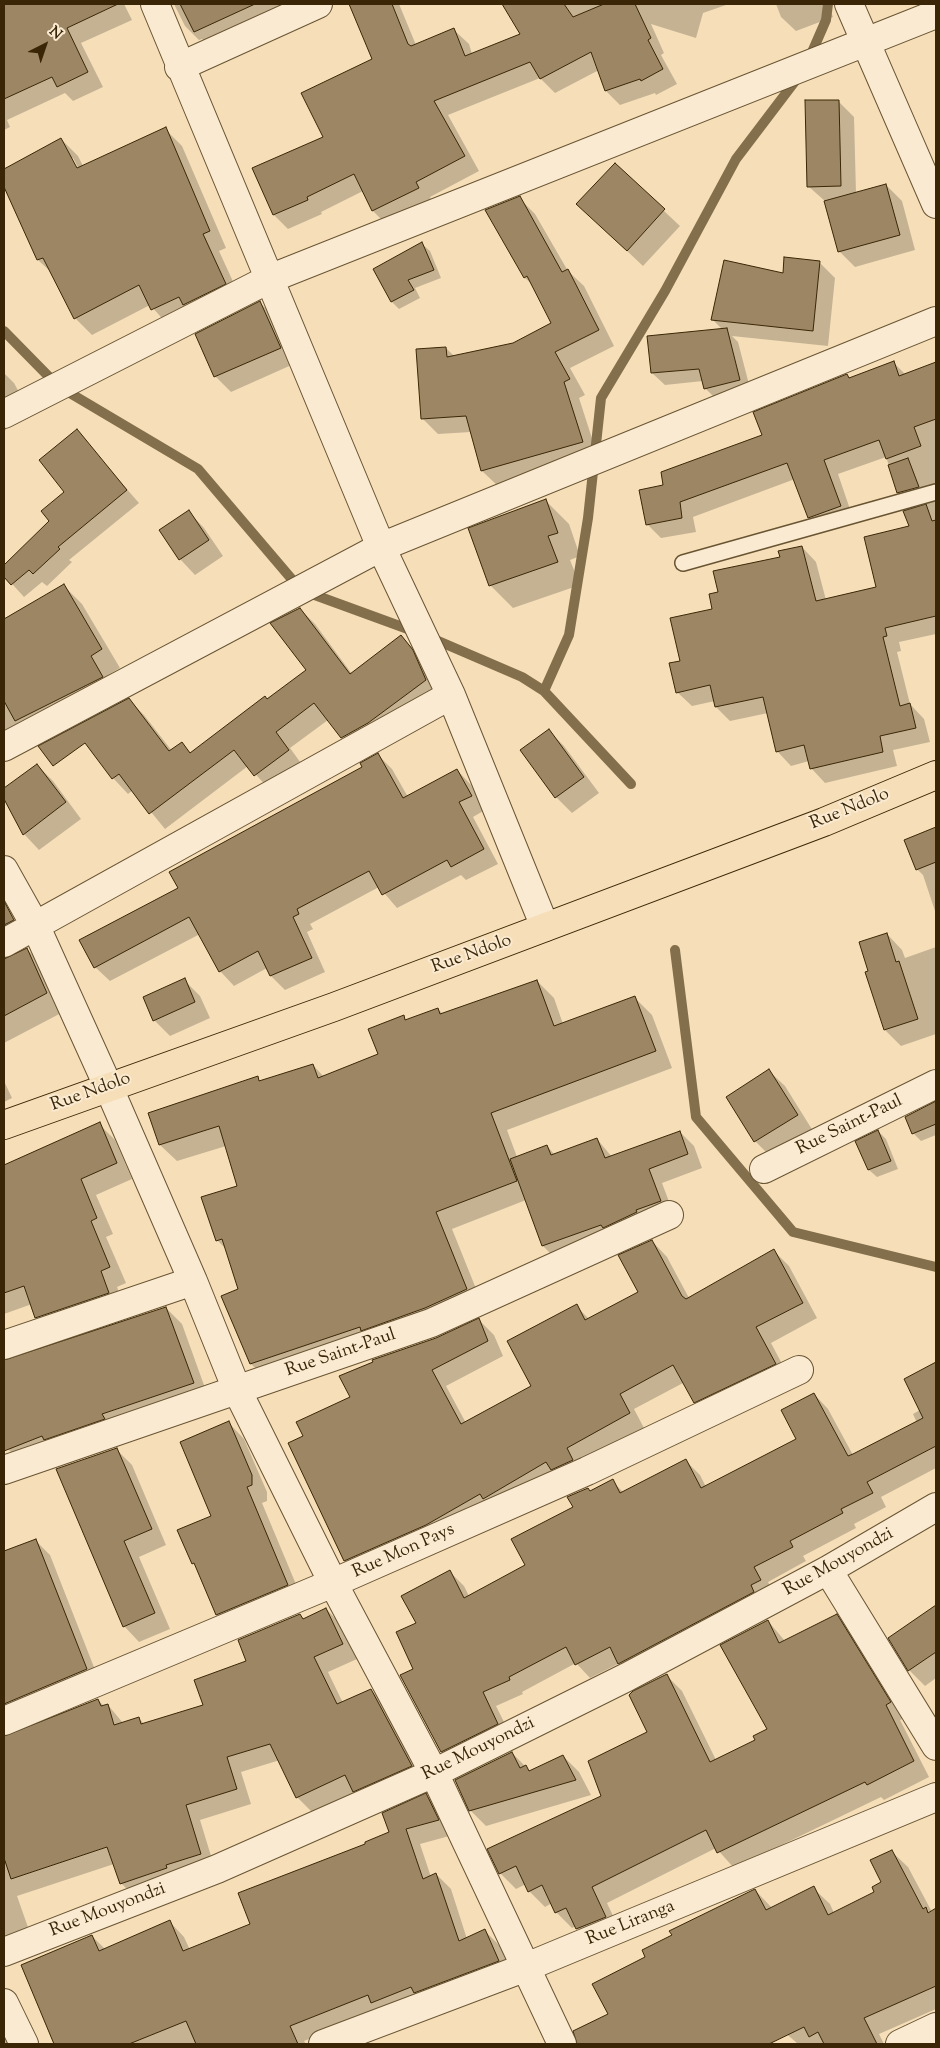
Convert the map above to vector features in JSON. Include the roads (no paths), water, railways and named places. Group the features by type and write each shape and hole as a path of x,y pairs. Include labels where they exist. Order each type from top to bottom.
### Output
{"main road":[{"name":"Rue Ndolo","path":"4,1125 108,1086 334,1007 545,928 824,822 936,775"}],"street":[{"path":"155,4 381,548 451,695 545,928"},
{"path":"180,67 318,4"},
{"path":"849,4 936,204"},
{"path":"4,414 269,279 936,14"},
{"path":"4,747 381,548 936,321"},
{"path":"4,943 36,927 451,695"},
{"path":"4,870 36,927 108,1086 192,1281 236,1390 333,1583 434,1773 524,1968 562,2044"},
{"name":"Rue Saint-Paul","path":"764,1169 936,1084"},
{"name":"Rue Saint-Paul","path":"4,1470 431,1322 669,1216"},
{"path":"4,1345 192,1281"},
{"name":"Rue Mon Pays","path":"4,1721 333,1583 587,1471 799,1370"},
{"name":"Rue Mouyondzi","path":"4,1952 217,1869 434,1773 627,1677 828,1570 936,1507"},
{"path":"828,1570 936,1746"},
{"name":"Rue Liranga","path":"323,2044 524,1968 936,1797"},
{"path":"4,2003 24,2044"},
{"path":"900,2044 936,2027"}],"lane":[{"path":"683,563 936,492"}],"waterway":[{"path":"809,59 826,20 828,4"},
{"path":"544,691 569,635 588,518 601,398 665,291 736,159 799,76"},
{"path":"4,331 58,386 198,469 301,590 416,632"},
{"path":"429,637 522,677 544,691 631,784"},
{"path":"675,950 696,1117 793,1232 936,1267"}]}
